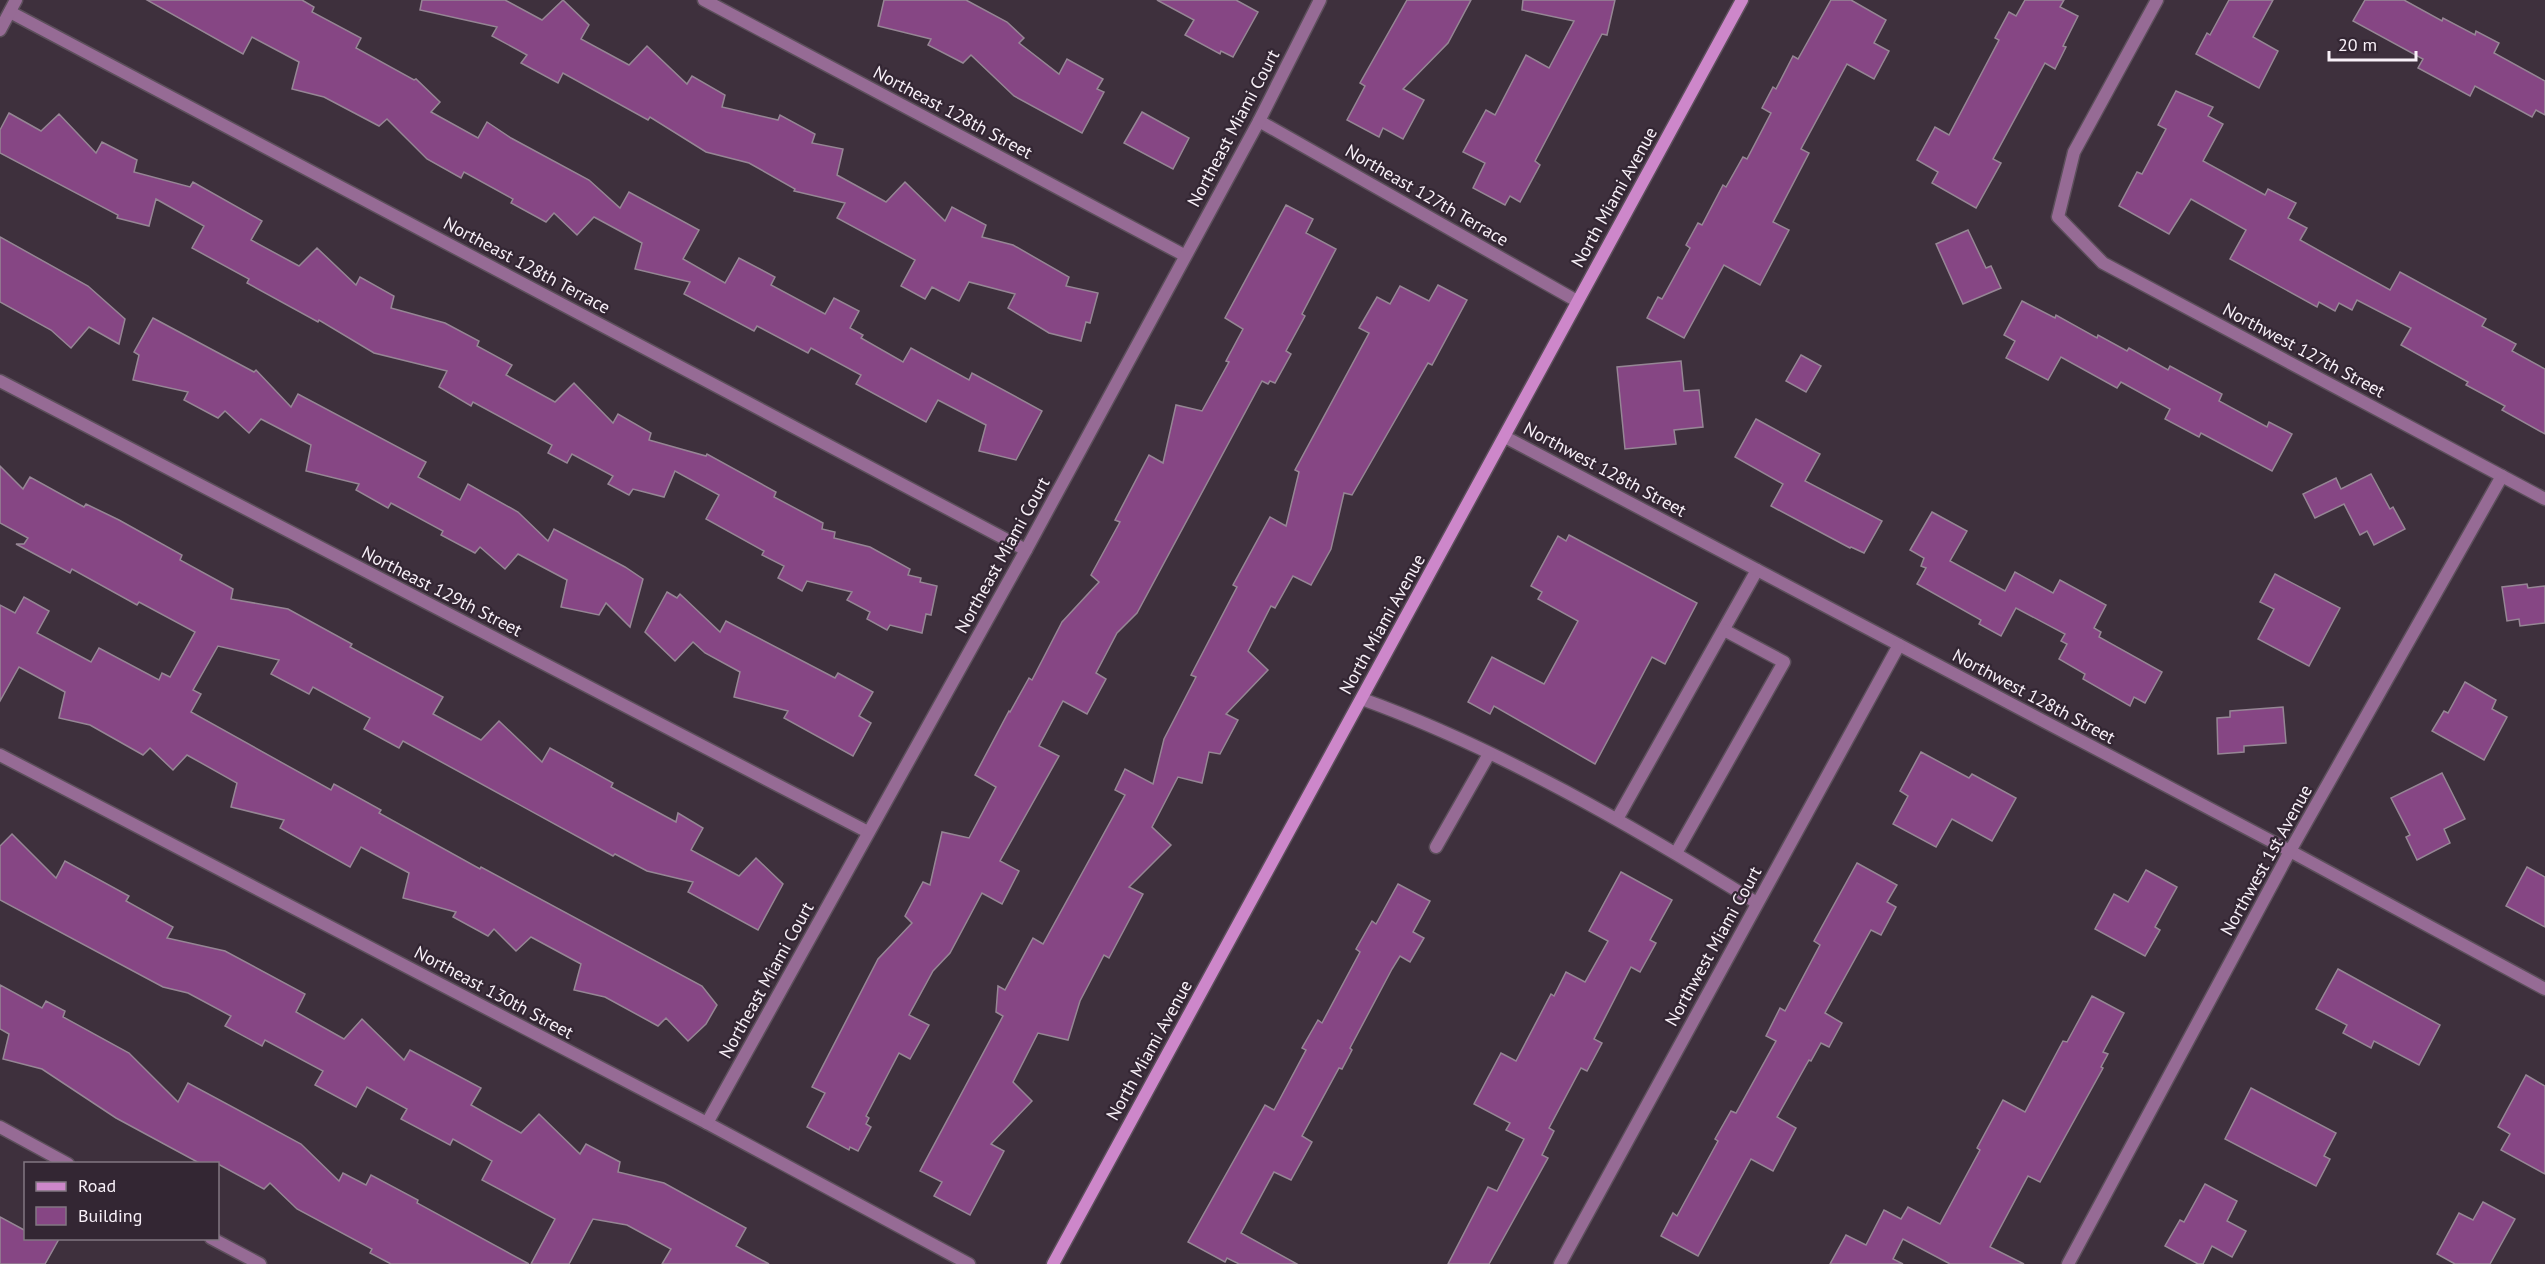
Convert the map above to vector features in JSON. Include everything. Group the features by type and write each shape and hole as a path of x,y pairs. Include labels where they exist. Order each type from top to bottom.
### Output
{"street":[{"path":"0,30 16,0"},
{"name":"Northeast 128th Street","path":"704,0 1184,255"},
{"name":"Northeast Miami Court","path":"707,1123 1026,550 1258,121 1320,0"},
{"name":"North Miami Avenue","path":"1053,1264 1742,0"},
{"name":"Northwest 127th Street","path":"2157,0 2074,152 2058,217 2103,263 2545,499"},
{"name":"Northeast 128th Terrace","path":"10,12 1026,550"},
{"name":"Northeast 127th Terrace","path":"1258,121 1577,302"},
{"name":"Northeast 129th Street","path":"0,381 868,832"},
{"name":"Northwest 128th Street","path":"1505,436 2290,851 2545,989"},
{"name":"Northwest 1st Avenue","path":"2068,1264 2290,851 2502,476"},
{"path":"1617,819 1757,570"},
{"path":"1676,853 1784,662 1724,630"},
{"name":"Northwest Miami Court","path":"1560,1264 1899,645"},
{"path":"1362,699 1412,717 1617,819 1757,903"},
{"path":"1436,847 1489,754"},
{"name":"Northeast 130th Street","path":"0,755 707,1123 969,1264"},
{"path":"0,1127 64,1162"},
{"path":"213,1240 260,1264"}],"building":[{"path":"147,0 302,0 314,7 312,12 361,38 356,48 414,80 416,79 440,102 431,112 478,138 487,122 511,138 589,180 620,208 629,192 699,230 683,259 725,283 739,258 775,277 771,285 825,314 834,298 859,311 850,328 863,335 861,338 903,362 911,348 969,380 972,373 1042,411 1016,460 979,451 986,425 938,400 926,422 856,384 861,375 811,348 808,353 757,326 754,331 684,294 690,282 635,269 642,243 594,217 577,235 554,213 546,222 511,203 513,199 464,172 461,178 427,159 387,119 379,126 324,97 292,89 299,62 252,37 243,54"},
{"path":"422,0 505,0 542,20 563,0 589,25 581,39 629,65 647,46 687,84 692,76 725,95 722,107 778,120 780,115 815,134 812,143 843,149 837,175 886,202 905,182 945,221 952,207 986,225 982,237 1013,245 1069,277 1066,286 1098,293 1090,323 1086,322 1081,341 1049,333 1008,308 1015,294 969,282 959,301 932,287 925,299 901,286 915,260 837,218 845,203 794,191 795,189 749,163 706,152 650,117 648,120 563,73 558,83 521,63 527,55 492,36 497,27 420,10"},
{"path":"884,0 966,0 1007,22 1024,38 1019,43 1059,74 1067,59 1103,79 1097,89 1104,92 1082,133 1014,96 971,55 963,63 928,45 931,39 878,26"},
{"path":"1157,0 1236,0 1258,12 1233,57 1221,51 1220,54 1185,35 1194,20"},
{"path":"1407,0 1471,0 1448,43 1403,89 1424,100 1403,139 1383,128 1379,137 1347,120 1365,86 1360,83"},
{"path":"1523,0 1615,0 1607,35 1602,34 1535,161 1540,165 1520,202 1510,196 1505,205 1473,188 1485,163 1463,152 1486,110 1495,115 1526,55 1549,68 1574,21 1522,10"},
{"path":"1831,0 1851,0 1886,20 1874,43 1889,51 1874,79 1847,64 1801,149 1809,153 1773,222 1789,230 1760,285 1724,265 1684,338 1647,318 1658,297 1662,299 1690,248 1686,245 1698,223 1702,225 1723,185 1726,187 1743,157 1747,159 1771,113 1762,108 1773,87 1776,89 1793,56 1798,59"},
{"path":"2025,0 2064,0 2060,7 2078,16 2063,46 2066,47 2055,69 2045,63 1993,159 2001,163 1976,208 1932,183 1938,172 1917,160 1935,127 1949,135 1999,40 1995,38 2009,12 2016,16"},
{"path":"2229,0 2273,0 2253,37 2278,51 2259,88 2196,54 2207,33 2210,35"},
{"path":"2365,0 2404,0 2442,21 2443,18 2475,35 2476,31 2499,43 2494,53 2545,81 2545,115 2536,110 2532,117 2475,86 2470,96 2418,68 2423,59 2353,21"},
{"path":"2176,91 2213,107 2208,116 2223,124 2203,161 2265,195 2268,189 2296,203 2288,218 2307,228 2300,240 2390,290 2400,272 2486,319 2482,326 2516,344 2512,351 2545,369 2545,434 2502,410 2505,406 2466,385 2468,382 2401,345 2411,328 2357,300 2352,310 2339,303 2335,311 2319,302 2317,307 2230,259 2246,230 2191,199 2169,234 2119,206 2137,172 2142,174 2166,129 2158,125"},
{"path":"1142,112 1189,138 1173,169 1124,143"},
{"path":"9,113 41,131 59,114 96,153 102,142 137,160 134,172 190,187 193,182 262,221 251,240 299,266 317,248 356,285 360,277 394,296 391,308 445,323 479,341 477,346 512,365 506,375 555,402 574,383 613,423 618,414 651,433 649,440 706,456 707,454 776,492 774,497 823,523 822,529 835,532 834,538 870,547 910,569 908,575 921,578 920,582 937,586 931,615 926,614 922,633 890,625 887,630 867,619 870,612 847,600 852,592 807,581 802,591 778,578 784,566 762,555 764,551 706,519 719,495 675,471 664,497 633,489 629,495 608,484 613,476 572,454 567,463 548,453 552,445 473,402 471,406 439,387 447,371 374,353 319,320 318,322 247,283 249,279 192,248 204,226 156,199 149,226 117,218 118,215 0,153 0,130"},
{"path":"1286,205 1313,219 1306,233 1336,249 1302,314 1305,316 1286,351 1291,354 1275,383 1270,381 1268,384 1262,381 1137,613 1117,633 1096,673 1106,679 1087,714 1063,701 1039,746 1059,756 1000,861 1019,871 1002,904 982,893 950,953 933,971 909,1015 929,1025 910,1059 899,1053 866,1116 869,1118 866,1124 871,1127 858,1151 850,1147 849,1150 807,1127 825,1093 812,1087 878,959 912,923 905,916 923,882 930,885 942,832 969,838 996,787 975,775 1009,711 1029,678 1032,680 1062,622 1099,582 1091,575 1120,522 1115,520 1149,455 1163,463 1176,405 1202,411 1229,362 1226,361 1243,329 1225,318"},
{"path":"1968,230 1986,268 1991,266 2001,288 1963,304 1936,244"},
{"path":"0,237 88,286 125,319 119,344 89,327 71,348 51,330 0,302"},
{"path":"1438,285 1467,300 1432,365 1428,363 1352,495 1344,493 1331,549 1311,585 1293,576 1275,608 1271,606 1248,651 1268,670 1226,714 1238,720 1220,754 1209,752 1202,783 1178,777 1152,827 1171,845 1129,887 1143,894 1109,958 1104,955 1080,1001 1068,1040 1038,1033 1013,1082 1032,1101 991,1144 1004,1151 970,1215 934,1196 942,1182 920,1171 1003,1016 996,1012 998,986 1005,990 1033,938 1043,944 1125,795 1115,790 1125,769 1153,784 1164,739 1196,677 1191,675 1237,587 1233,585 1270,517 1286,526 1299,472 1295,470 1369,333 1359,328 1377,297 1390,304 1400,286 1429,301"},
{"path":"2022,301 2055,318 2056,315 2097,338 2098,335 2127,351 2129,348 2168,370 2170,366 2222,394 2219,401 2267,427 2269,422 2292,434 2272,471 2201,433 2199,437 2165,419 2170,409 2121,382 2117,388 2061,357 2048,380 2006,358 2015,341 2004,335"},
{"path":"153,318 254,372 256,370 291,407 298,394 426,462 418,477 460,500 468,484 518,512 548,541 554,529 625,567 643,579 630,627 606,603 599,615 561,607 567,580 518,554 505,569 480,547 475,553 441,535 443,531 391,503 388,508 356,490 359,484 306,471 311,445 261,419 249,433 225,411 218,418 184,400 188,392 133,380 139,355 134,352"},
{"path":"1801,355 1821,366 1806,392 1786,381"},
{"path":"1681,361 1684,391 1699,390 1703,427 1674,430 1676,444 1625,449 1617,367"},
{"path":"1756,419 1820,454 1805,481 1882,521 1864,553 1850,548 1771,506 1783,484 1735,457"},
{"path":"0,466 23,489 30,477 84,507 86,504 119,520 182,555 180,560 233,589 231,599 288,609 352,644 350,647 443,697 433,714 481,740 499,721 542,762 550,748 613,783 611,787 676,822 678,813 703,828 691,850 739,876 756,858 783,884 758,930 688,892 693,882 647,871 615,854 613,856 403,741 399,748 364,729 370,718 313,687 309,694 271,674 279,660 218,646 193,690 201,694 191,712 331,790 334,784 381,810 379,813 480,869 481,867 702,986 717,1005 706,1024 688,1041 666,1018 658,1026 605,997 574,990 581,964 531,937 516,951 494,929 488,936 453,917 456,912 403,898 409,873 361,847 350,867 280,828 284,820 231,807 237,783 187,755 173,770 150,748 143,755 90,725 59,718 65,692 19,667 0,701 0,605 15,613 24,597 49,611 37,633 91,662 99,648 159,680 162,673 170,677 195,632 139,602 137,605 72,569 70,573 16,544 24,544 28,538 0,523"},
{"path":"2371,474 2390,509 2393,507 2405,529 2374,545 2367,531 2360,535 2344,504 2315,518 2303,494 2336,478 2341,489"},
{"path":"1932,512 1967,531 1950,561 2005,591 2015,572 2053,593 2060,580 2106,605 2094,628 2101,632 2099,637 2162,672 2145,703 2134,697 2130,706 2083,679 2085,674 2059,659 2067,644 2061,641 2065,634 2016,608 2001,636 1979,624 1981,620 1917,584 1926,568 1921,566 1924,558 1910,550"},
{"path":"1569,535 1697,603 1665,664 1652,657 1595,764 1494,706 1490,714 1468,702 1492,657 1544,684 1578,621 1538,599 1542,592 1531,586 1558,536 1566,541"},
{"path":"2275,574 2340,608 2309,666 2258,639 2274,609 2260,602"},
{"path":"2527,584 2528,588 2545,586 2545,623 2520,626 2519,619 2507,621 2502,587"},
{"path":"667,592 677,598 680,594 720,632 726,621 835,678 838,673 873,692 859,716 871,723 853,756 784,718 788,711 734,697 740,672 705,653 693,642 675,661 645,632"},
{"path":"2465,682 2496,700 2492,709 2507,717 2484,760 2432,731 2444,711 2448,713"},
{"path":"2283,707 2286,743 2244,746 2244,752 2218,754 2217,718 2230,717 2230,711"},
{"path":"1921,752 1969,778 1972,774 2016,798 1992,841 1952,819 1936,847 1893,824 1908,796 1900,791"},
{"path":"2442,773 2465,819 2444,829 2450,843 2417,860 2406,837 2410,835 2391,798"},
{"path":"12,834 56,878 65,861 129,896 126,901 173,927 167,938 225,951 305,994 296,1012 344,1039 362,1019 404,1060 410,1050 481,1088 471,1105 521,1133 539,1114 580,1154 586,1144 620,1162 618,1172 664,1183 746,1228 736,1246 769,1264 662,1264 671,1249 627,1225 593,1219 569,1264 531,1264 555,1219 482,1180 492,1161 453,1139 450,1145 401,1119 407,1109 367,1087 356,1107 315,1085 323,1071 265,1040 262,1046 225,1026 231,1016 188,993 163,987 0,900 0,846"},
{"path":"1857,863 1897,885 1887,902 1896,907 1881,935 1871,930 1825,1013 1842,1023 1829,1047 1821,1043 1811,1061 1809,1060 1777,1117 1796,1128 1773,1171 1751,1159 1698,1256 1661,1236 1673,1213 1677,1216 1718,1141 1715,1139 1731,1111 1736,1113 1776,1041 1766,1036 1780,1008 1785,1011 1820,945 1814,941"},
{"path":"2527,867 2545,877 2545,927 2506,906"},
{"path":"2146,870 2177,887 2155,927 2160,930 2145,956 2095,929 2114,894 2128,902"},
{"path":"1621,872 1672,900 1650,940 1656,943 1640,972 1631,967 1594,1039 1602,1043 1587,1071 1581,1068 1549,1128 1554,1131 1542,1155 1548,1158 1489,1264 1448,1264 1488,1187 1497,1191 1524,1139 1506,1130 1510,1123 1474,1104 1501,1053 1516,1061 1551,994 1554,996 1566,972 1585,982 1608,941 1589,931"},
{"path":"1398,884 1430,901 1413,932 1424,938 1410,962 1400,956 1392,969 1350,1048 1352,1050 1342,1069 1339,1068 1302,1136 1312,1142 1291,1180 1274,1172 1241,1233 1297,1264 1239,1264 1227,1258 1225,1262 1188,1242 1265,1105 1274,1110 1306,1050 1302,1048 1318,1020 1322,1023 1360,952 1356,949 1372,921 1376,924"},
{"path":"2338,969 2440,1025 2419,1065 2374,1041 2371,1048 2343,1033 2347,1025 2316,1009"},
{"path":"0,985 42,1008 46,1001 65,1011 63,1017 129,1053 178,1102 188,1083 301,1144 339,1181 343,1173 366,1185 371,1175 418,1200 417,1203 529,1264 391,1264 370,1253 372,1249 297,1209 270,1183 264,1189 219,1165 219,1162 197,1162 116,1118 42,1069 3,1059 9,1034 0,1029"},
{"path":"2092,996 2124,1013 2103,1052 2108,1054 2101,1067 2103,1068 2040,1182 2028,1176 1990,1247 2024,1264 1950,1264 1903,1239 1893,1259 1903,1264 1830,1264 1846,1235 1866,1245 1884,1210 1901,1219 1908,1207 1940,1224 1980,1150 1977,1148 2003,1100 2025,1112 2063,1041 2067,1042"},
{"path":"2526,1075 2545,1086 2545,1174 2501,1150 2510,1134 2498,1127"},
{"path":"2251,1088 2336,1133 2324,1156 2330,1159 2316,1186 2225,1139"},
{"path":"2205,1184 2237,1201 2227,1221 2246,1231 2232,1257 2212,1246 2203,1264 2198,1264 2165,1246 2180,1220 2184,1222"},
{"path":"2483,1202 2515,1219 2490,1264 2455,1264 2437,1254 2459,1213 2473,1220"},
{"path":"0,1217 24,1230 24,1240 58,1240 45,1264 0,1264"}]}
